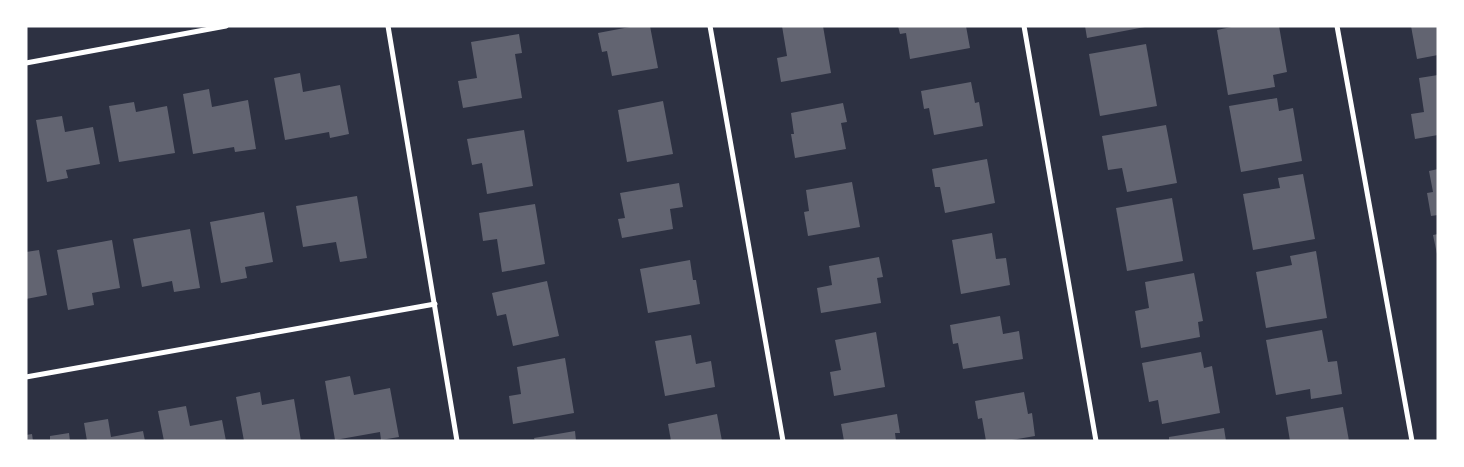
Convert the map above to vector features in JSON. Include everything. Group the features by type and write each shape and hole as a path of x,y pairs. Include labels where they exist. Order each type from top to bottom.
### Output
{"street":[{"path":"26,63 226,26"},
{"path":"388,26 457,441"},
{"path":"710,26 783,441"},
{"path":"1024,26 1096,441"},
{"path":"1337,26 1412,441"},
{"path":"26,377 435,304"}],"building":[{"path":"635,26 650,26 658,68 612,76 607,51 602,52 598,33"},
{"path":"782,26 823,26 831,73 781,82 777,58 787,56"},
{"path":"898,26 966,26 970,48 910,59 906,33 900,34"},
{"path":"1085,26 1145,26 1145,27 1087,38"},
{"path":"1236,26 1279,26 1287,72 1273,75 1275,87 1228,95 1217,30"},
{"path":"1411,26 1438,26 1438,55 1417,59"},
{"path":"519,34 522,53 515,54 522,98 463,108 458,81 477,78 471,42"},
{"path":"1146,44 1157,106 1100,116 1089,54"},
{"path":"300,73 303,92 340,85 349,134 330,138 329,132 285,140 274,78"},
{"path":"1438,75 1438,135 1415,139 1411,114 1424,112 1419,78"},
{"path":"971,82 975,103 979,102 983,126 934,135 929,108 924,109 921,91"},
{"path":"209,89 212,107 248,100 256,149 235,152 234,147 193,154 183,94"},
{"path":"1277,98 1279,111 1293,108 1302,161 1241,172 1229,106"},
{"path":"663,101 673,154 627,162 618,110"},
{"path":"134,102 136,112 167,106 175,153 119,162 109,106"},
{"path":"843,103 847,122 841,123 846,149 795,158 791,134 794,134 791,113"},
{"path":"62,116 65,132 93,127 100,164 66,170 68,178 47,182 36,120"},
{"path":"1166,125 1177,183 1127,192 1122,168 1108,170 1102,136"},
{"path":"524,130 533,186 487,194 482,163 472,165 467,139"},
{"path":"987,159 995,203 945,213 940,187 935,187 932,169"},
{"path":"1438,169 1438,215 1431,216 1427,193 1433,192 1429,171"},
{"path":"1303,174 1315,239 1253,250 1243,194 1280,188 1278,178"},
{"path":"852,182 860,227 808,236 804,212 809,211 806,190"},
{"path":"679,183 683,207 670,209 673,229 622,238 618,219 625,218 620,193"},
{"path":"357,196 367,258 340,262 336,242 303,247 296,206"},
{"path":"1172,198 1183,261 1127,271 1116,208"},
{"path":"535,204 545,264 502,272 497,239 483,241 479,213"},
{"path":"264,212 273,262 245,267 247,278 221,283 210,222"},
{"path":"190,229 200,288 174,292 172,281 142,287 133,239"},
{"path":"992,233 996,259 1006,258 1010,285 961,294 952,240"},
{"path":"1438,234 1438,254 1437,254 1433,235"},
{"path":"112,240 120,288 92,293 94,305 68,310 57,250"},
{"path":"39,250 47,295 26,299 26,252"},
{"path":"1316,251 1327,318 1266,328 1256,272 1292,265 1290,256"},
{"path":"879,257 883,277 877,278 881,303 821,313 817,288 832,285 829,266"},
{"path":"690,260 693,280 696,280 700,304 648,313 640,269"},
{"path":"1194,273 1203,321 1198,322 1200,337 1141,348 1135,311 1149,308 1145,282"},
{"path":"547,281 559,336 513,346 506,314 497,316 492,293"},
{"path":"1000,316 1003,334 1019,331 1023,359 963,369 958,343 953,344 950,325"},
{"path":"1322,330 1328,362 1337,361 1342,394 1311,399 1310,389 1276,395 1266,340"},
{"path":"876,332 885,387 834,396 830,372 841,370 835,340"},
{"path":"691,335 696,364 711,361 715,387 665,396 655,341"},
{"path":"1201,352 1204,368 1212,366 1220,413 1162,424 1158,400 1149,402 1142,363"},
{"path":"565,358 574,413 513,424 509,396 521,394 517,367"},
{"path":"350,376 354,395 390,388 399,437 381,440 380,432 335,440 325,381"},
{"path":"260,392 262,405 294,399 301,441 244,441 236,397"},
{"path":"1024,392 1028,414 1032,413 1035,436 1006,441 986,441 982,418 978,419 975,401"},
{"path":"186,406 190,426 222,420 226,441 164,441 158,411"},
{"path":"1343,407 1349,441 1290,441 1286,417"},
{"path":"717,414 722,441 671,441 668,424"},
{"path":"897,414 900,433 895,433 896,441 844,441 841,424"},
{"path":"108,419 111,437 143,431 145,441 87,441 84,423"},
{"path":"1224,428 1226,441 1169,441 1169,437"},
{"path":"575,431 576,441 535,441 534,438"},
{"path":"69,433 70,441 50,441 50,436"},
{"path":"32,434 33,441 26,441 26,435"}]}
